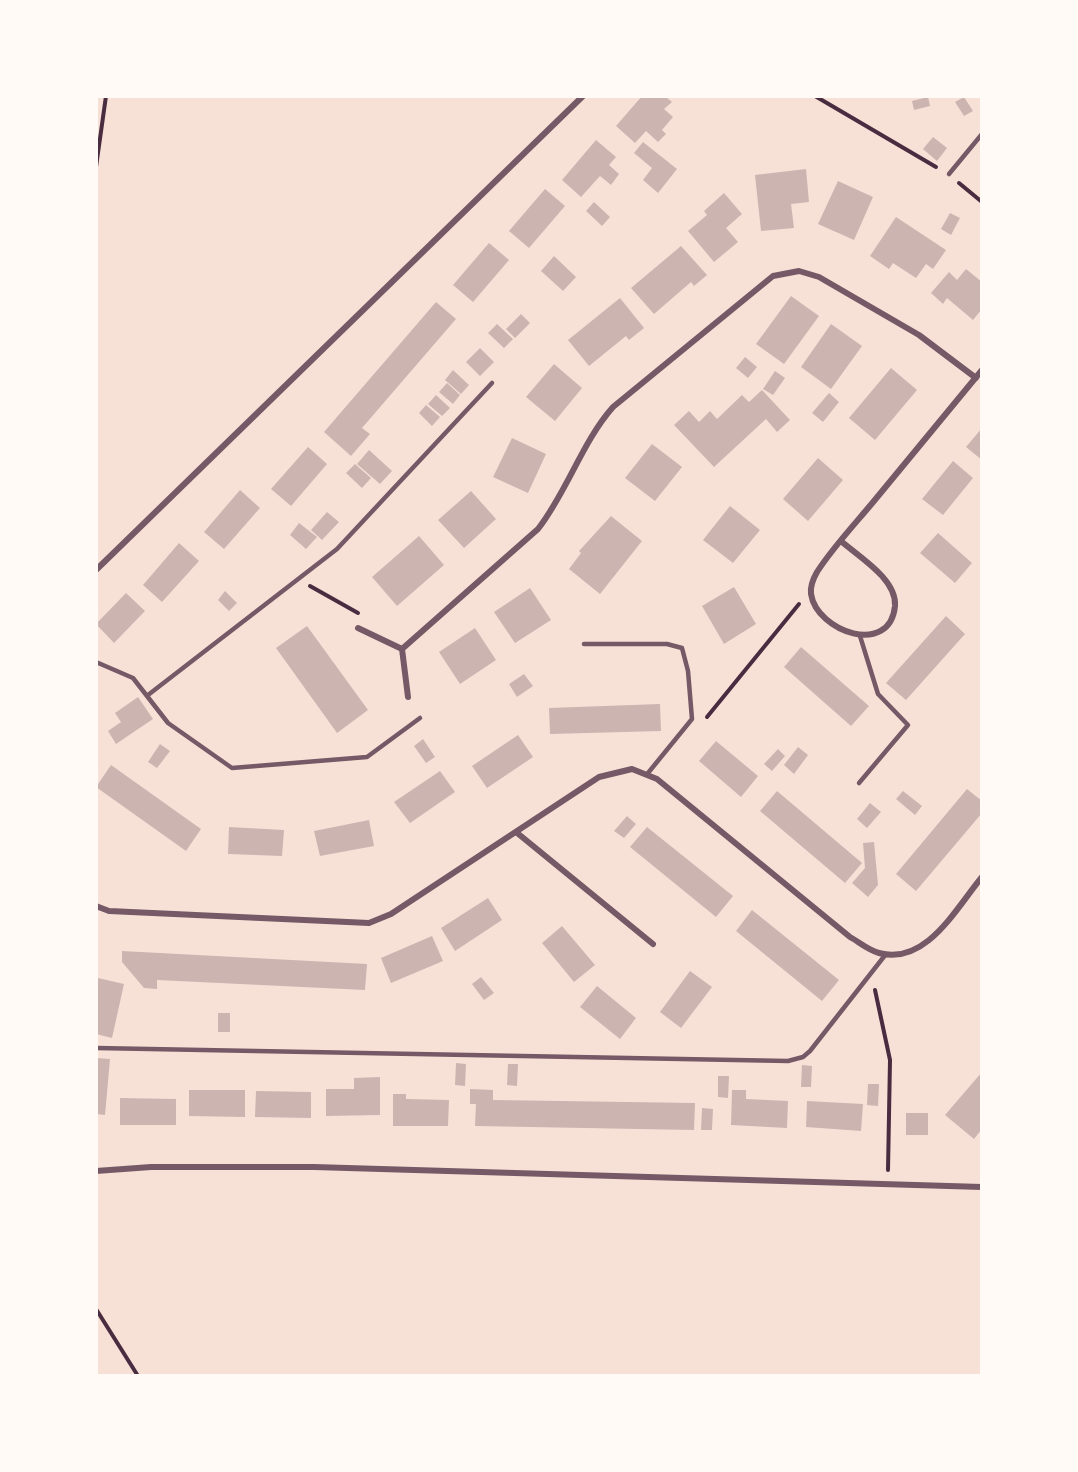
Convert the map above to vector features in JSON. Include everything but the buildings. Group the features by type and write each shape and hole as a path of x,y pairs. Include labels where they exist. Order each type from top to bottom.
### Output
{"street":[{"path":"96,570 583,96"},
{"path":"402,649 538,530 552,511 598,427 613,407 773,276 799,271 819,277 919,335 976,378"},
{"path":"841,541 887,581 893,592 893,615 879,632 860,636 846,632 825,617 816,607 811,595 812,583 816,573 841,541 982,370"},
{"path":"358,628 402,649"},
{"path":"402,649 408,697"},
{"path":"96,906 110,911 369,923 391,914 599,777 632,769 648,773 850,937 868,948 886,954 907,954 931,939 982,877"},
{"path":"516,832 653,944"},
{"path":"96,1171 151,1167 314,1167 982,1187"}],"lane":[{"path":"949,174 982,134"},
{"path":"148,695 300,580 337,549 492,383"},
{"path":"859,783 908,725 878,694 860,636"},
{"path":"584,644 668,644 682,648 688,671 692,718 648,773"},
{"path":"96,662 134,678 168,723 232,768 367,757 420,718"},
{"path":"96,1048 788,1060 803,1057 810,1051 886,954"}],"path":[{"path":"96,167 106,96"},
{"path":"815,96 949,174 982,202"},
{"path":"300,580 363,616 358,628"},
{"path":"703,721 797,606 811,595"},
{"path":"872,972 890,1060 888,1184"},
{"path":"96,1309 138,1376"}]}
